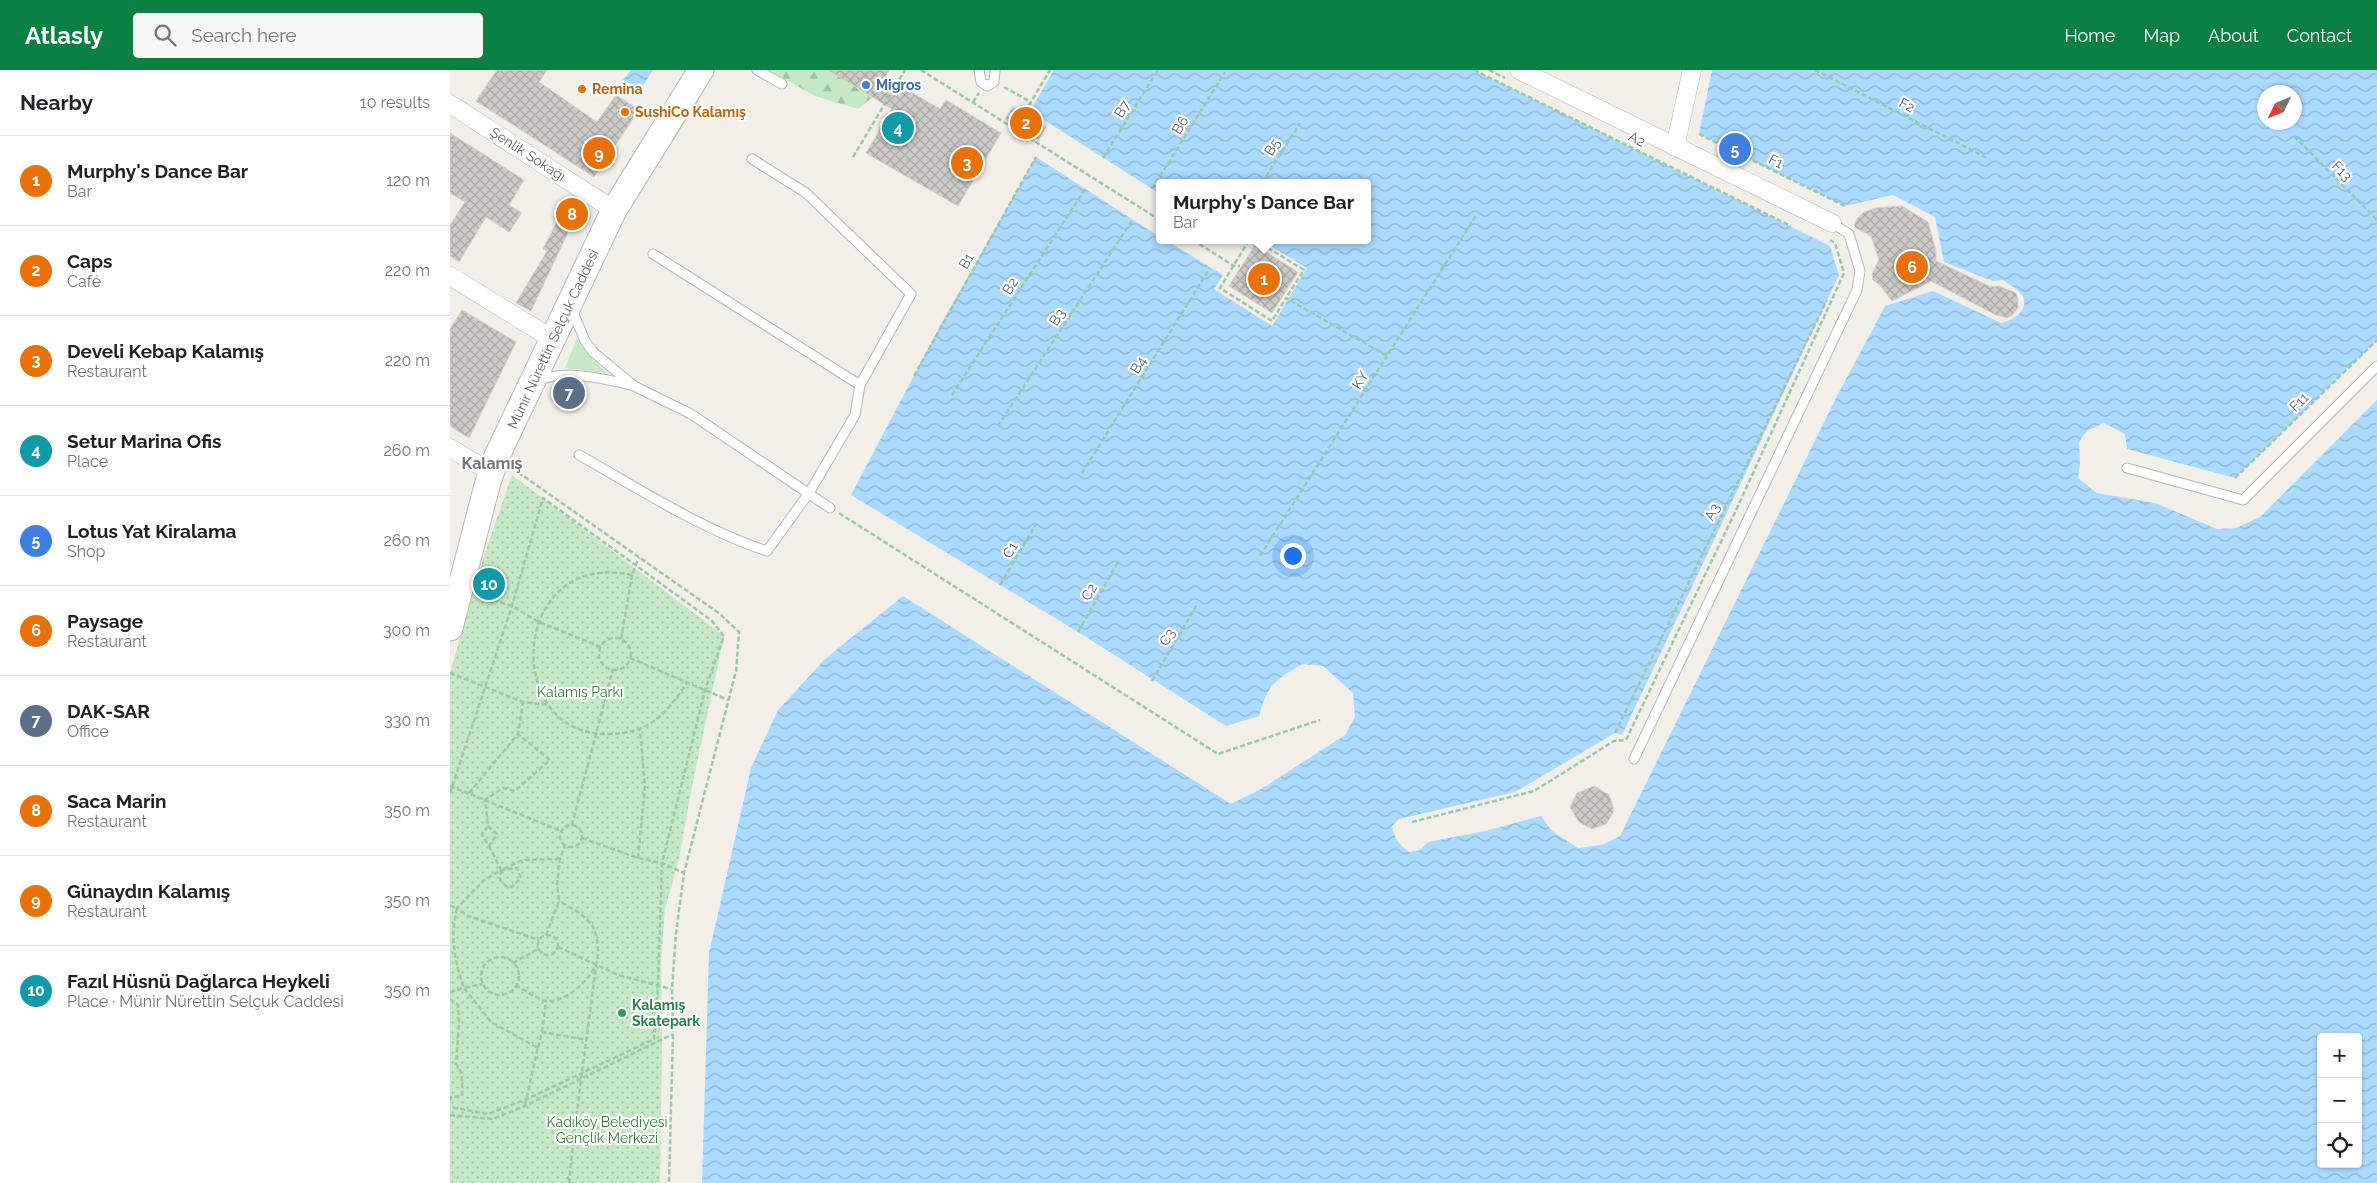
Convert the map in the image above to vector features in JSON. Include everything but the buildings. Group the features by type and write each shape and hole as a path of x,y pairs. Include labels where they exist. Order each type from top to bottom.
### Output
{"street":[{"name":"Münir Nürettin Selçuk Caddesi","path":"450,562 541,332 606,205 689,70"},
{"name":"Münir Nürettin Selçuk Caddesi","path":"450,628 488,482 489,461 533,382 614,210 701,70"},
{"path":"1675,147 1692,70"},
{"path":"1513,74 1675,147 1829,231"},
{"name":"Şenlik Sokağı","path":"450,104 606,205"},
{"path":"450,276 541,332"},
{"path":"450,448 489,461"}],"lane":[{"path":"757,70 782,84"},
{"path":"979,70 980,79 984,85 988,86 994,82 995,70"},
{"path":"579,455 671,509 744,544 767,551 809,493 855,415 860,385 911,294 806,193 752,159"},
{"path":"1634,759 1857,290 1860,272 1849,234 1829,231"},
{"path":"652,254 860,385"},
{"path":"570,304 575,322 593,352 634,386 691,414 830,508"},
{"path":"2127,468 2243,500 2377,366"},
{"path":"533,382 551,376 576,375 634,386"}],"path":[{"path":"852,157 904,70"},
{"path":"921,70 1156,217"},
{"path":"1025,112 1050,70"},
{"name":"B7","path":"1103,158 1158,70"},
{"name":"A2","path":"1474,70 1791,226"},
{"path":"1489,70 1513,74"},
{"name":"F2","path":"1815,70 1989,159"},
{"name":"B6","path":"1158,179 1225,72"},
{"path":"994,82 1031,102"},
{"name":"B5","path":"1264,179 1300,122"},
{"name":"F1","path":"1699,134 1846,206"},
{"path":"1694,136 1746,163"},
{"name":"F13","path":"2294,136 2377,220"},
{"name":"B1","path":"914,376 1036,157"},
{"name":"B6","path":"1152,189 1156,183"},
{"name":"B2","path":"952,394 1086,189"},
{"name":"KY","path":"1260,556 1477,214"},
{"name":"B3","path":"998,426 1132,219"},
{"path":"1412,822 1534,791 1614,741 1626,740 1771,435 1844,273 1835,243 1829,231"},
{"path":"1198,244 1234,266 1240,266"},
{"path":"1247,244 1220,288 1272,321 1304,270 1262,244"},
{"name":"B4","path":"1082,473 1210,268"},
{"path":"1286,298 1387,356"},
{"name":"A3","path":"1615,733 1828,300"},
{"name":"F11","path":"2235,478 2377,340"},
{"path":"489,461 639,557 720,614 739,632 736,671 684,873 672,989 673,1034 669,1183"},
{"path":"450,794 451,786 512,606 543,498 711,620 724,636 705,690 662,863 658,987 654,1039 527,1099 488,1114 450,1107"},
{"path":"830,508 1218,754 1320,720"},
{"name":"C1","path":"1000,586 1036,524"},
{"path":"621,639 632,575 639,557"},
{"name":"C2","path":"1078,632 1118,562"},
{"path":"632,575 613,571 582,576 555,594 544,610 534,644 533,667 538,688 556,716 574,727 594,734 623,734 640,730 662,716 687,683"},
{"path":"460,590 512,606 539,622 601,647"},
{"name":"C3","path":"1152,681 1198,603"},
{"path":"609,639 621,639 630,649 630,658 622,668 613,669 602,661 600,657 601,647 609,639"},
{"path":"630,658 728,700"},
{"path":"572,825 594,734 613,669"},
{"path":"450,673 524,702 548,705"},
{"path":"468,793 518,734 524,702"},
{"path":"638,858 645,786 640,730"},
{"path":"485,800 502,788 515,791 550,760 518,734"},
{"path":"451,786 561,831"},
{"path":"485,800 488,826 482,835 501,870 500,880 506,886 512,887 519,882 521,874 517,868 501,870"},
{"path":"572,825 581,830 582,838 575,846 564,844 560,838 561,831 565,826 572,825"},
{"path":"488,826 497,834 489,846"},
{"path":"582,838 638,858 662,863 684,873"},
{"path":"538,949 539,940 546,935 559,901 557,884 564,844"},
{"path":"542,1032 538,1048 491,1022 464,988 452,950 451,934 457,908 483,881 523,860 560,859"},
{"path":"559,901 583,916 594,929 598,949 587,1040 580,1079 569,1183"},
{"path":"450,906 457,908 468,916 539,940"},
{"path":"538,949 543,954 549,956 555,953 558,947 555,938 546,935"},
{"path":"558,947 618,975 658,987 672,989"},
{"path":"513,963 538,949"},
{"path":"502,957 513,963 518,974 516,985 508,994 496,995 485,989 482,984 482,971 489,960 502,957"},
{"path":"516,985 546,1001 560,999 575,990 596,966"},
{"path":"450,992 482,984"},
{"path":"450,999 458,1005 459,1024 456,1064 461,1070 462,1080 462,1096 451,1098 450,1100"},
{"path":"525,1106 542,1032 546,1001"},
{"path":"542,1032 587,1040"},
{"path":"450,1115 492,1119 525,1106 673,1034"}],"green space":[{"path":"769,70 834,70 873,97 858,109 815,96"},
{"path":"577,338 587,354 607,373 565,368"},
{"name":"Kalamış Parkı","path":"512,475 724,636 692,786 679,859 665,909 661,963 660,1183 450,1183 450,673 484,556"}],"water":[{"path":"631,70 653,70 639,91 623,80"},
{"path":"1054,70 1474,70 1830,246 1839,275 1622,735 1615,733 1515,792 1399,819 1392,826 1398,841 1409,852 1420,850 1428,842 1485,831 1541,816 1552,831 1578,848 1602,845 1620,836 1836,398 1885,306 1933,291 2001,323 2019,314 2024,305 2022,295 2003,280 1993,281 1944,262 1935,217 1893,195 1845,206 1699,134 1712,70 2377,70 2377,340 2235,478 2127,449 2125,434 2104,423 2087,431 2079,442 2080,462 2078,478 2097,493 2155,503 2217,529 2236,528 2260,517 2377,400 2377,1183 702,1183 709,953 751,768 778,710 825,659 903,596 1231,804 1263,788 1345,735 1355,717 1353,693 1323,666 1302,664 1273,684 1262,705 1259,716 1226,726 1078,632 851,495 940,326 1036,157 1156,234 1156,244 1173,244 1223,275 1214,289 1272,326 1307,268 1268,244 1371,244 1371,179 1156,179 1156,191 1030,111"}],"place":[{"name":"Migros","path":"866,85"},
{"name":"Remina","path":"582,89"},
{"name":"SushiCo Kalamış","path":"625,112"},
{"name":"Caps","path":"1026,123"},
{"name":"Setur Marina Ofis","path":"898,128"},
{"name":"Lotus Yat Kiralama","path":"1735,149"},
{"name":"Günaydın Kalamış","path":"599,153"},
{"name":"Develi Kebap Kalamış","path":"967,163"},
{"name":"Saca Marin","path":"572,214"},
{"name":"Paysage","path":"1912,267"},
{"name":"Murphy's Dance Bar","path":"1264,279"},
{"name":"DAK-SAR","path":"569,393"},
{"name":"Fazıl Hüsnü Dağlarca Heykeli","path":"489,584"},
{"name":"Kalamış Skatepark","path":"622,1013"}],"district":[{"name":"Kalamış","path":"492,463"}],"park label":[{"name":"Kadıköy Belediyesi Gençlik Merkezi","path":"607,1130"}]}
